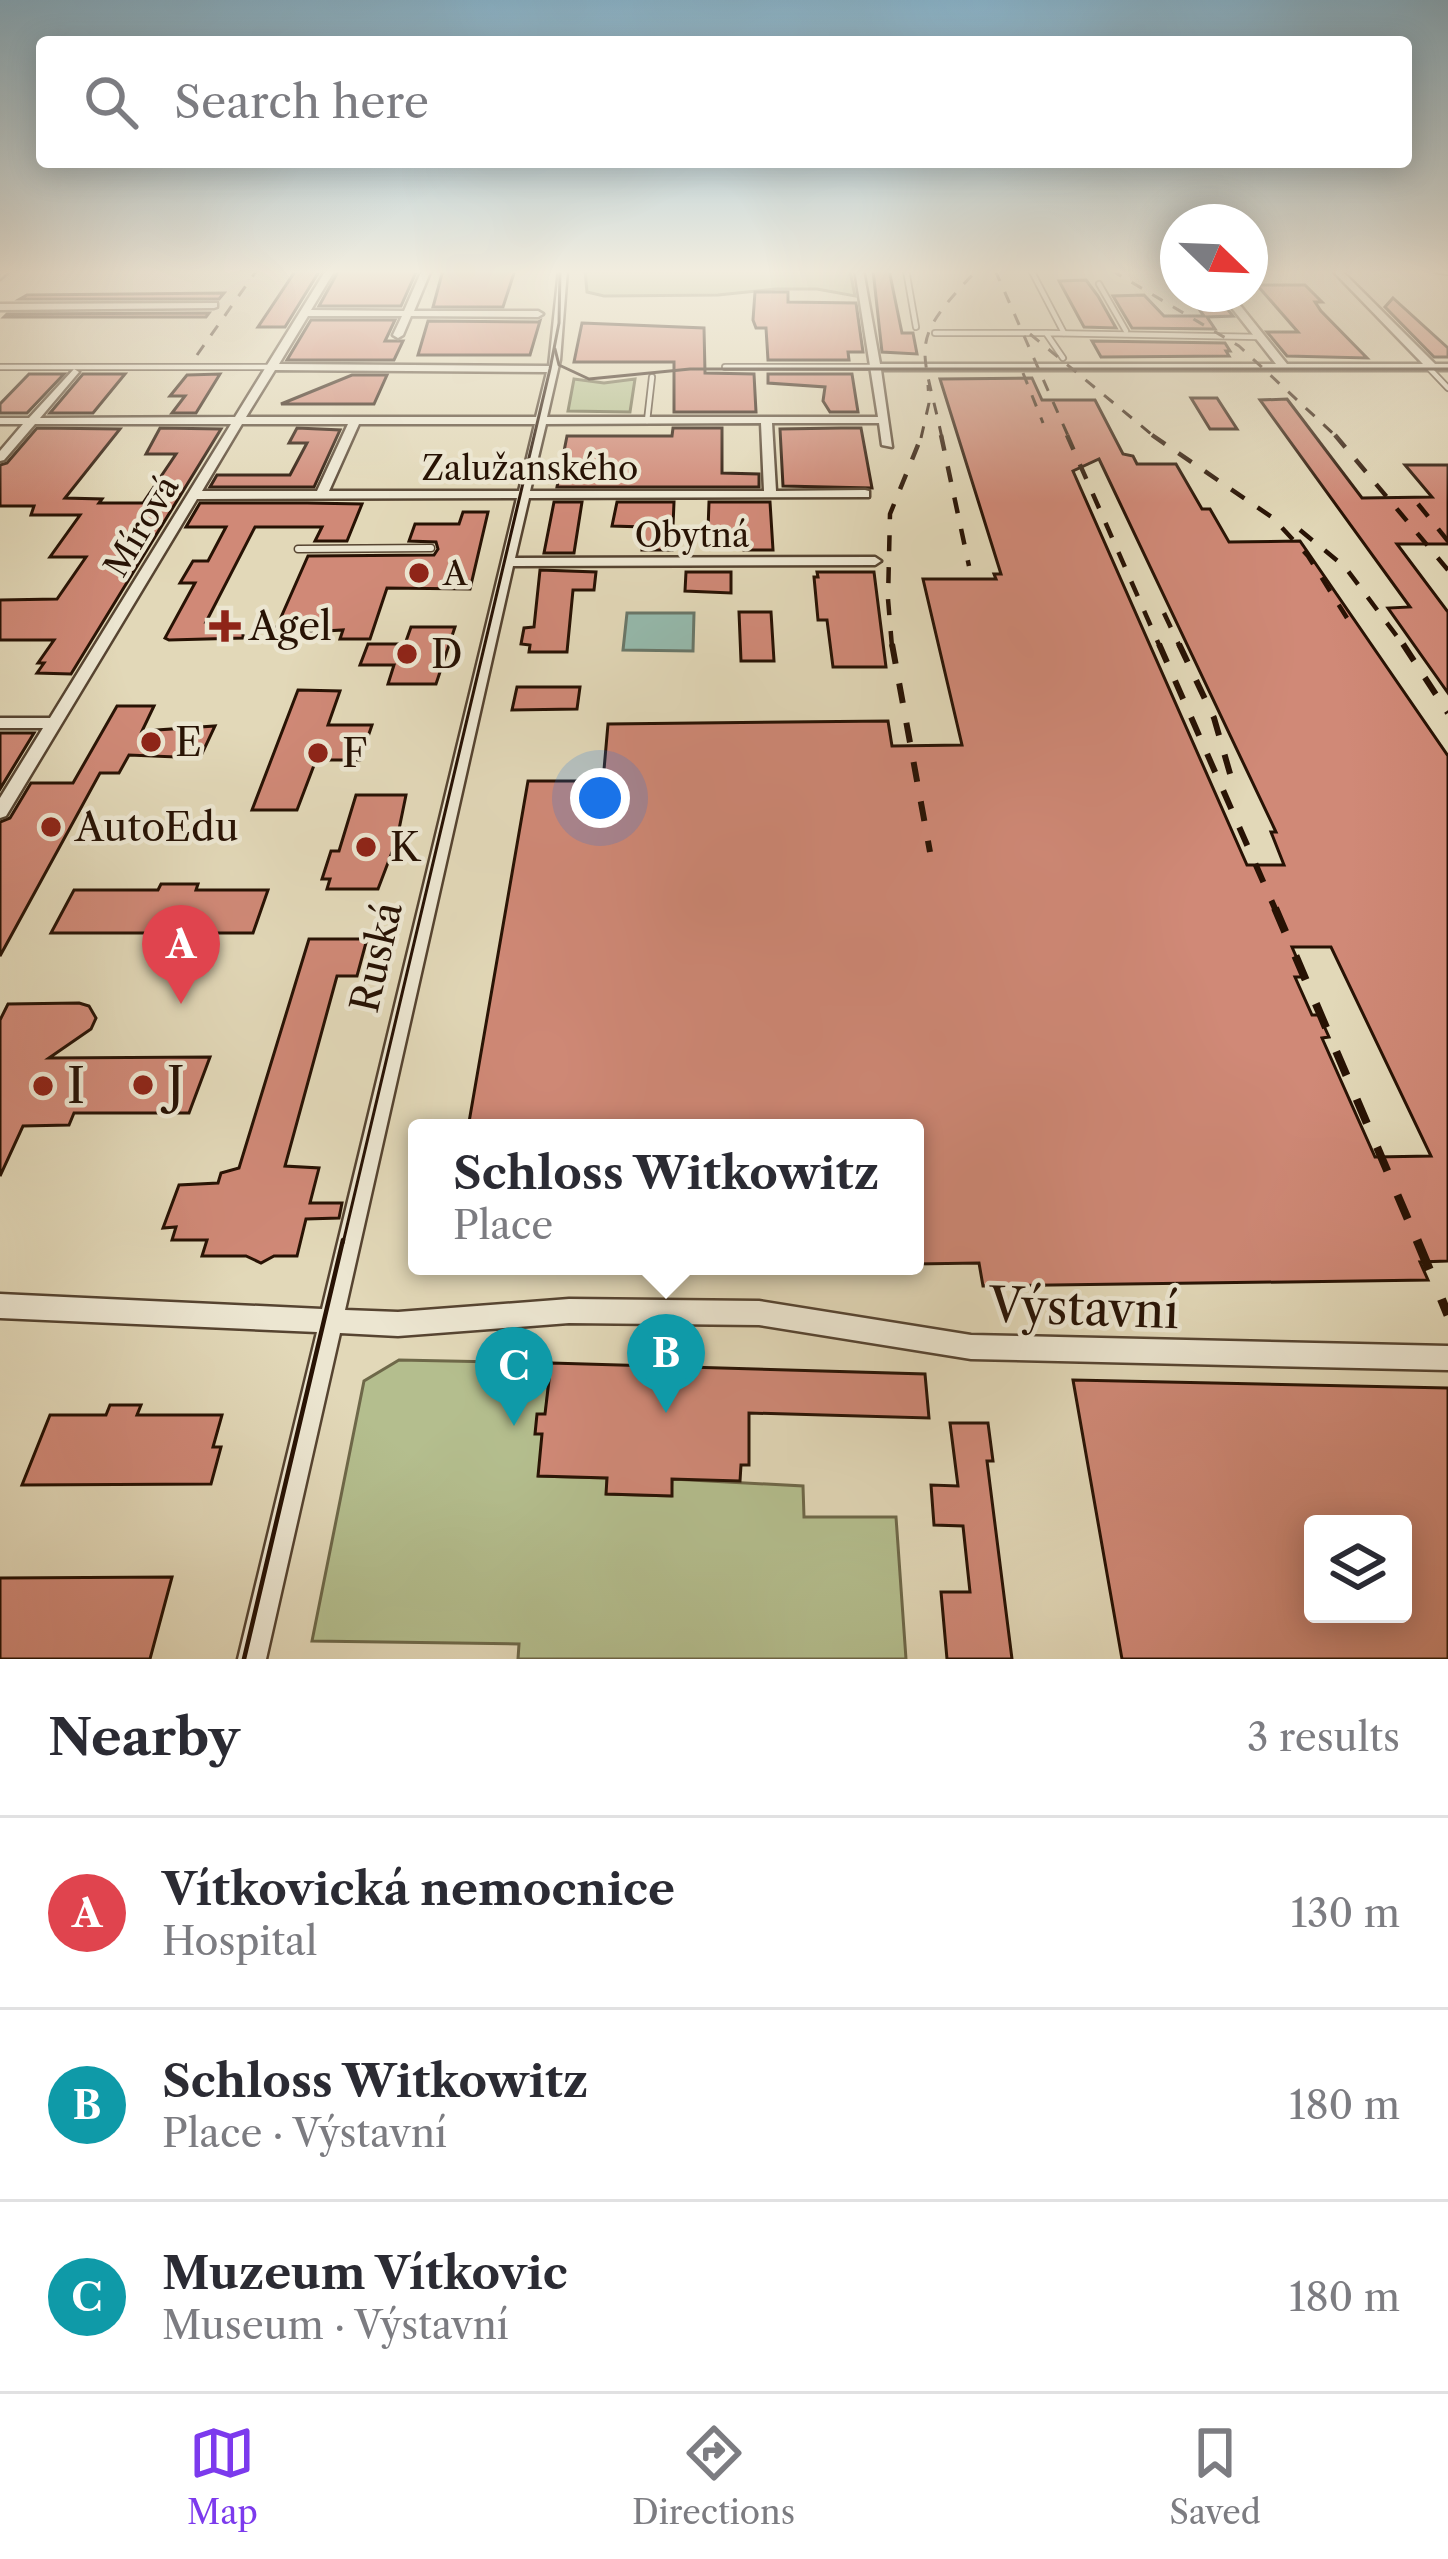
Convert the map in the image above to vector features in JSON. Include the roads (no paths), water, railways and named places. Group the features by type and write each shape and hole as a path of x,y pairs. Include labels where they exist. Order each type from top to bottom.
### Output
{"street":[{"name":"Mírová","path":"0,812 285,347"},
{"name":"Ruská","path":"252,1659 557,347"},
{"path":"873,347 888,445"},
{"path":"1268,347 1284,367"},
{"path":"1411,347 1430,367"},
{"path":"273,367 554,369"},
{"path":"877,367 1448,367"},
{"path":"0,458 74,372"},
{"path":"321,495 355,420"},
{"path":"0,421 884,421"},
{"path":"766,421 770,495"},
{"name":"Zalužanského","path":"196,495 865,494"},
{"name":"Obytná","path":"508,562 875,561"},
{"path":"0,723 55,723"},
{"name":"Výstavní","path":"0,1306 398,1324 569,1311 759,1313 971,1347 1448,1358"}],"lane":[{"path":"1056,347 1063,358"},
{"path":"0,367 273,367"},
{"path":"725,367 877,367"},
{"path":"1430,367 1448,388"},
{"path":"647,421 652,377"},
{"path":"298,549 431,548"}],"water":[{"path":"627,613 694,613 693,651 623,650"}],"tram line":[{"path":"343,1243 554,347"},
{"path":"555,349 559,365 589,379 690,369 1448,369"},
{"path":"244,1659 343,1240"}],"railway":[{"path":"197,355 202,347"},
{"path":"925,347 942,438"},
{"path":"1029,347 1069,438"},
{"path":"1046,347 1154,436"},
{"path":"1241,347 1336,436"},
{"path":"1023,373 1043,423"},
{"path":"921,437 928,385"},
{"path":"941,435 969,566"},
{"path":"1067,435 1160,647"},
{"path":"1154,436 1273,518 1308,556 1347,618"},
{"path":"1336,436 1448,570"},
{"path":"892,647 890,514 921,437"},
{"path":"1418,504 1448,541"},
{"path":"1300,530 1345,567 1405,647"},
{"path":"1164,613 1180,647"},
{"path":"892,644 930,852"},
{"path":"1159,644 1276,911"},
{"path":"1179,644 1214,718 1235,791"},
{"path":"1405,647 1448,713"},
{"path":"1275,908 1418,1243"},
{"path":"1417,1240 1448,1315"}],"place":[{"name":"A","path":"419,573"},
{"name":"Agel","path":"225,626"},
{"name":"D","path":"407,654"},
{"name":"E","path":"151,742"},
{"name":"F","path":"318,753"},
{"name":"AutoEdu","path":"51,827"},
{"name":"K","path":"366,847"},
{"name":"Vítkovická nemocnice","path":"181,1004"},
{"name":"J","path":"143,1085"},
{"name":"I","path":"43,1086"},
{"name":"Schloss Witkowitz","path":"666,1413"},
{"name":"Muzeum Vítkovic","path":"514,1426"}]}
